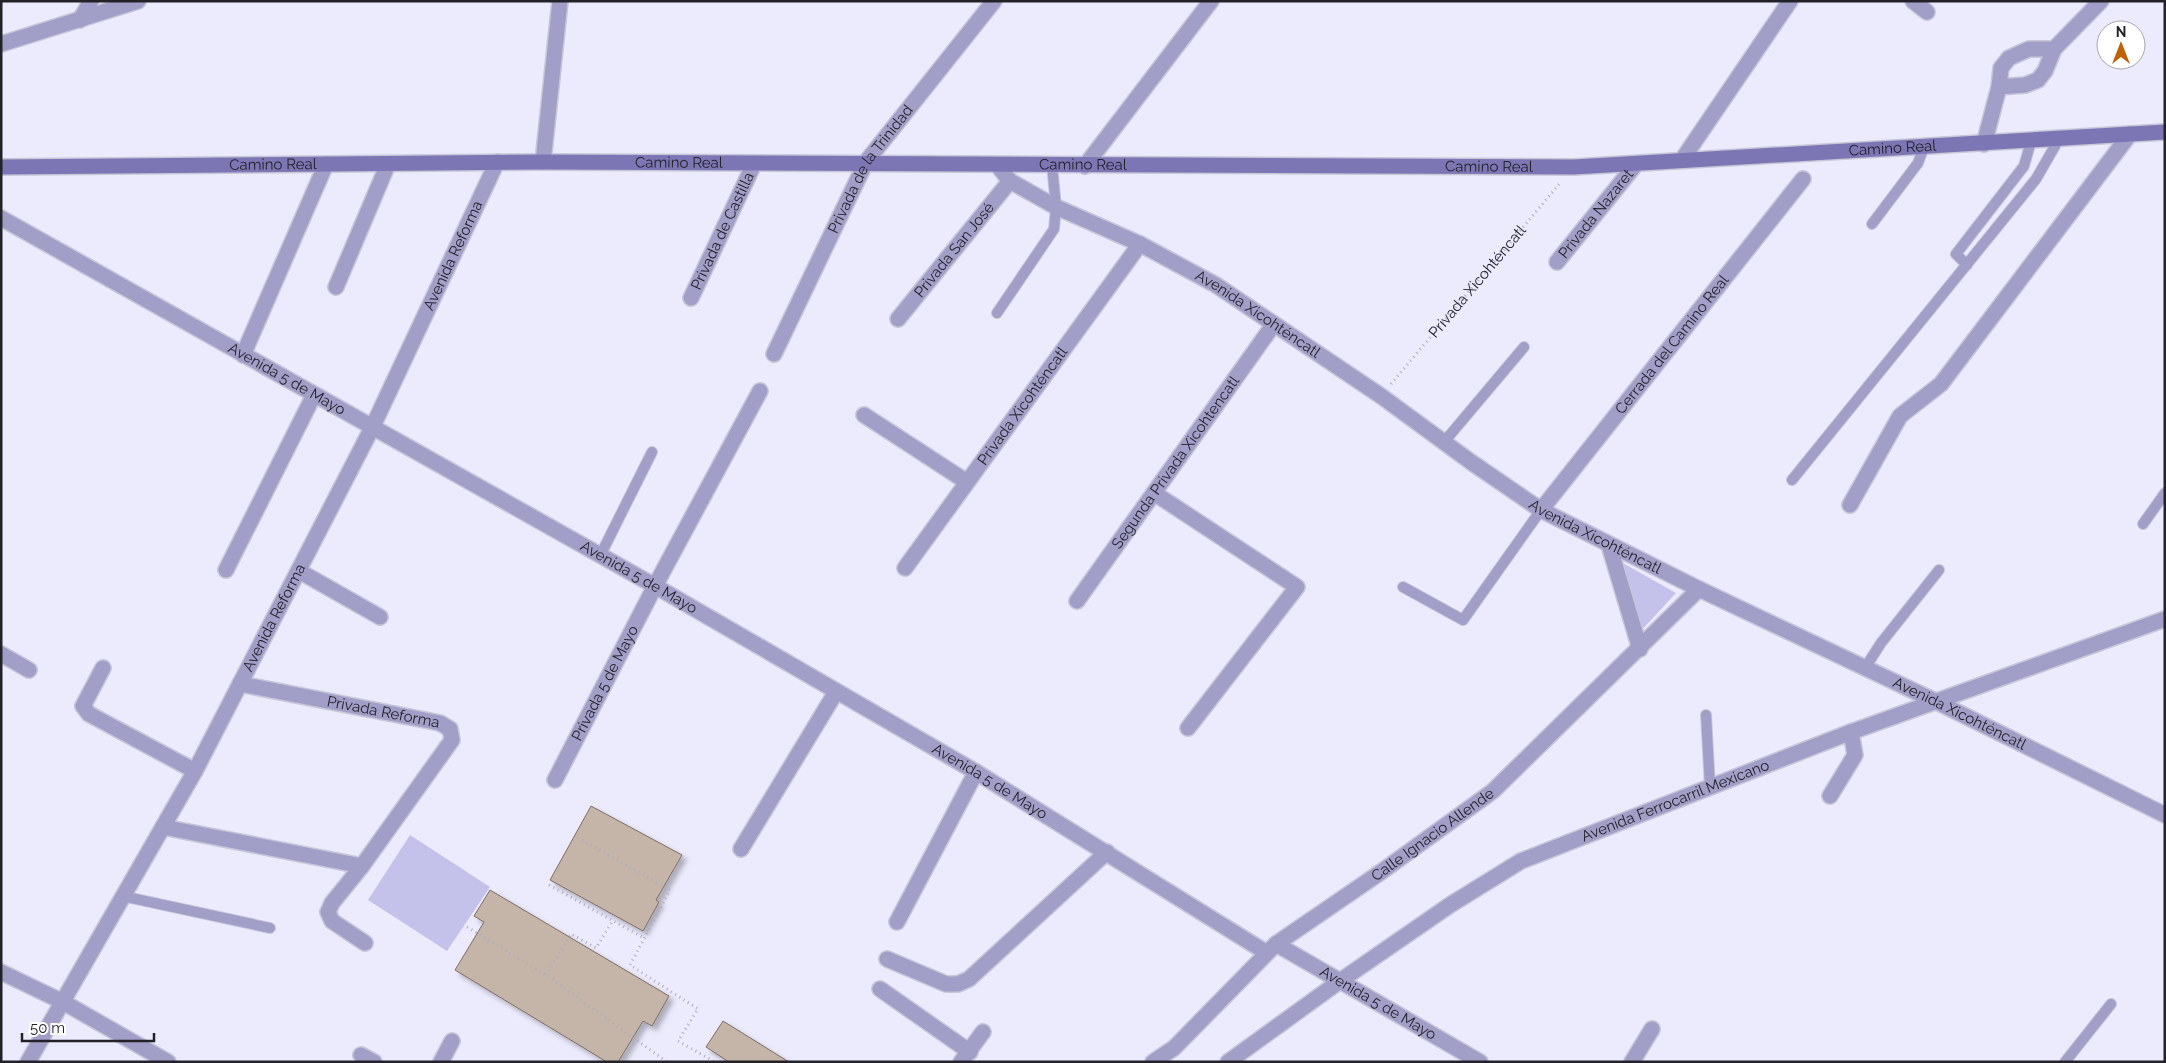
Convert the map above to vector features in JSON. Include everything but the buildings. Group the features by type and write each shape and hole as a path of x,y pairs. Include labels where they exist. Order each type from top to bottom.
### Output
{"main road":[{"name":"Camino Real","path":"1,167 497,162 754,164 866,162 998,166 1574,168 2165,132"}],"street":[{"path":"80,20 90,1"},
{"path":"1,44 138,1"},
{"path":"543,162 560,1"},
{"name":"Privada de la Trinidad","path":"774,354 866,162 994,1"},
{"path":"1085,166 1212,1"},
{"path":"1682,160 1790,1"},
{"path":"1913,1 1927,12"},
{"path":"1998,87 2025,85 2038,80 2045,71 2054,49 2101,1"},
{"path":"1984,144 2001,68 2009,58 2029,49 2054,49"},
{"path":"1850,505 1900,416 1941,384 2130,134"},
{"name":"Avenida Reforma","path":"28,1062 195,771 372,428 497,162"},
{"path":"243,355 326,164"},
{"path":"336,287 388,164"},
{"name":"Privada de Castilla","path":"692,298 754,164"},
{"name":"Privada Nazaret","path":"1556,262 1636,164"},
{"name":"Avenida Xicohténcatl","path":"998,166 1010,181 1056,207 1140,244 1216,285 1381,396 1542,510 1609,545 2165,815"},
{"name":"Cerrada del Camino Real","path":"1542,510 1803,179"},
{"name":"Privada San José","path":"898,319 1010,181"},
{"name":"Avenida 5 de Mayo","path":"1,218 655,586 976,772 1107,852 1272,948 1340,981 1480,1062"},
{"name":"Privada Xicohténcatl","path":"905,568 1140,244"},
{"name":"Segunda Privada Xicohtencatl","path":"1077,601 1274,324"},
{"name":"Privada 5 de Mayo","path":"555,780 655,586 760,390"},
{"path":"226,570 314,395"},
{"path":"864,415 967,482"},
{"path":"1154,493 1297,587 1188,728"},
{"path":"1609,545 1640,649"},
{"path":"298,570 380,618"},
{"name":"Calle Ignacio Allende","path":"1153,1062 1174,1048 1272,948 1493,791 1640,649 1699,589"},
{"name":"Avenida Ferrocarril Mexicano","path":"1228,1062 1340,981 1521,860 1851,732 2165,619"},
{"path":"1,654 29,670"},
{"path":"103,668 83,706 89,714 195,771"},
{"name":"Privada Reforma","path":"240,684 440,723 450,729 452,740 362,866 332,902 328,912 332,921 365,943"},
{"path":"741,849 836,692"},
{"path":"1830,796 1855,755 1851,732"},
{"path":"897,922 976,772"},
{"path":"163,827 362,866"},
{"path":"887,959 946,984 963,982 1107,852"},
{"path":"1,972 63,1002 168,1062"},
{"path":"880,989 966,1057 983,1032"},
{"path":"1632,1062 1652,1029"},
{"path":"441,1062 452,1041"}],"lane":[{"path":"1792,480 2036,180 2059,139"},
{"path":"1967,265 1956,254 2024,166 2031,141"},
{"path":"1872,224 1918,163 1924,147"},
{"path":"997,313 1054,228 1056,207 1052,165"},
{"path":"1444,442 1524,346"},
{"path":"600,556 652,452"},
{"path":"2143,524 2165,493"},
{"path":"1403,587 1463,620 1542,510"},
{"path":"1865,668 1881,643 1939,570"},
{"path":"1706,715 1710,787"},
{"path":"122,896 270,928"},
{"path":"2065,1062 2111,1004"}],"path":[{"name":"Privada Xicohténcatl","path":"1381,396 1574,168"},
{"path":"582,840 670,890 630,965 698,1009 678,1040 715,1062"},
{"path":"549,885 644,938"},
{"path":"546,975 570,934 596,948 613,920"},
{"path":"467,927 546,975 666,1062"}],"shaded area":[{"path":"1621,562 1676,593 1640,632"},
{"path":"410,835 490,887 447,951 368,900"}]}
